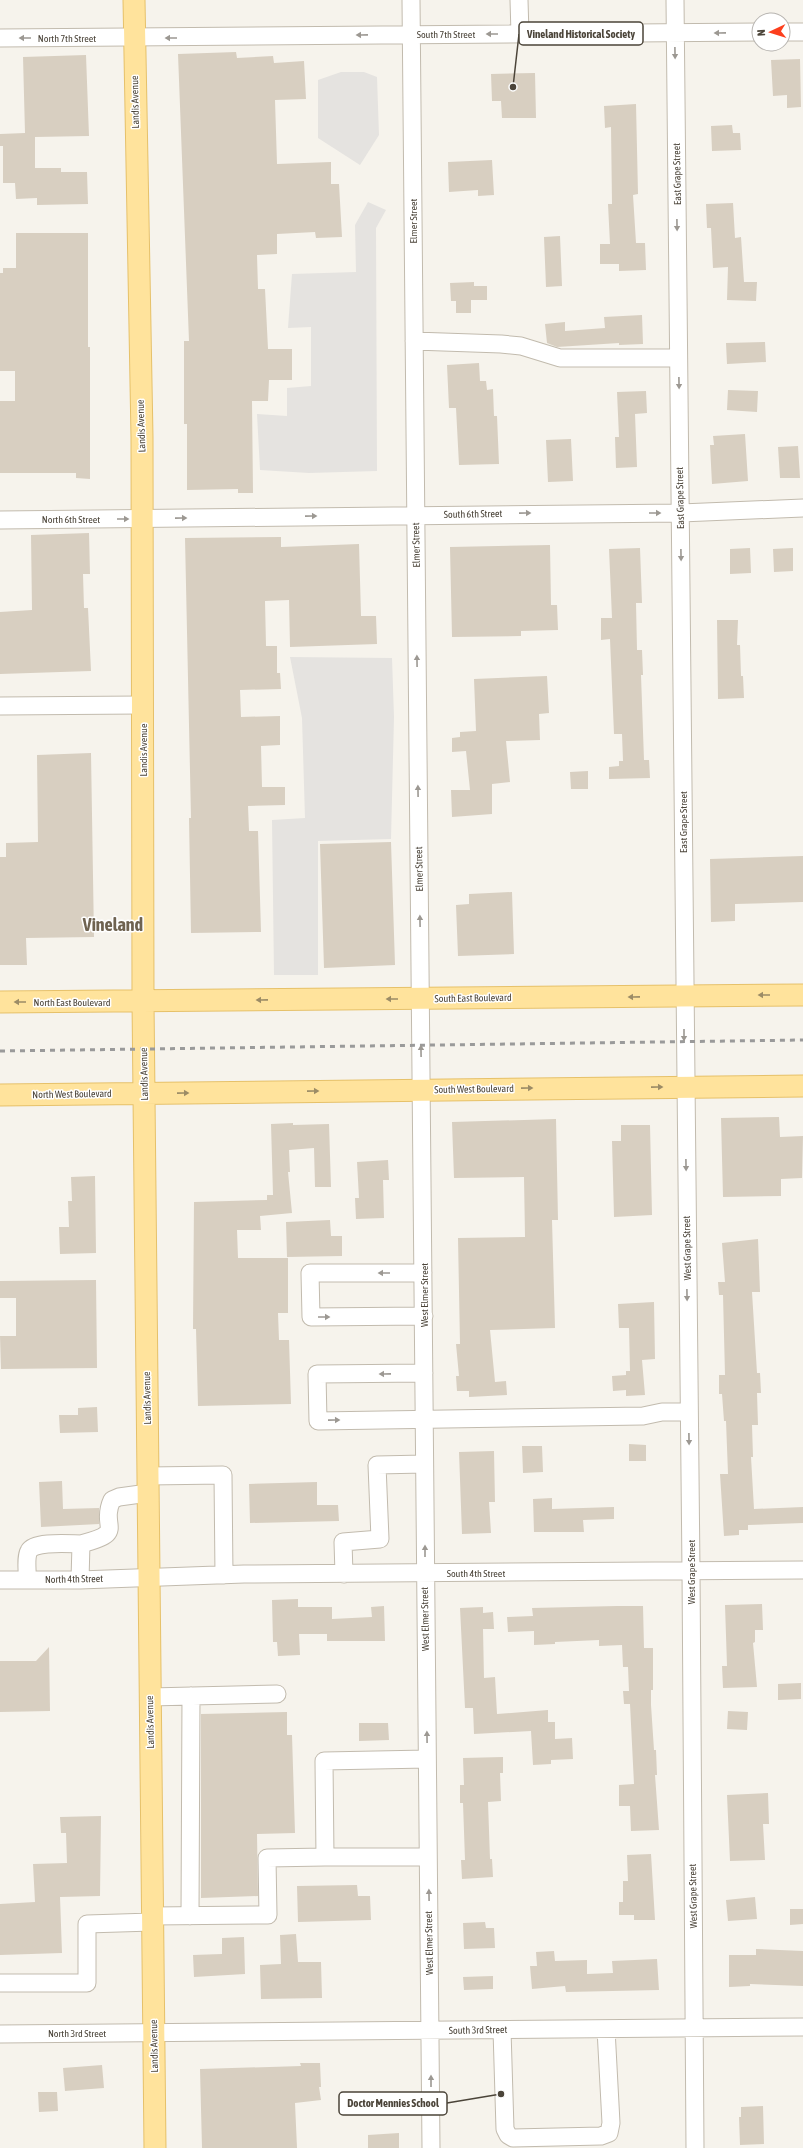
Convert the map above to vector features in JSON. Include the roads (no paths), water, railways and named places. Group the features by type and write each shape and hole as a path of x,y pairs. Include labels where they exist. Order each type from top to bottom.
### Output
{"main road":[{"name":"Landis Avenue","path":"134,0 142,519 143,1001 154,2148"},
{"name":"South East Boulevard","path":"143,1001 803,995"},
{"name":"North East Boulevard","path":"0,1002 143,1001"},
{"name":"South West Boulevard","path":"144,1093 803,1086"},
{"name":"North West Boulevard","path":"0,1095 144,1093"}],"street":[{"name":"Elmer Street","path":"411,0 421,1090"},
{"path":"519,0 520,34"},
{"name":"East Grape Street","path":"675,0 681,513 684,996"},
{"name":"South 7th Street","path":"134,38 751,32"},
{"path":"791,32 803,32"},
{"name":"North 7th Street","path":"0,38 134,38"},
{"path":"414,341 521,346 560,358 678,358"},
{"name":"South 6th Street","path":"142,519 681,513 803,508"},
{"name":"North 6th Street","path":"0,520 142,519"},
{"path":"0,706 142,705"},
{"name":"West Grape Street","path":"684,996 691,1571 695,2148"},
{"name":"West Elmer Street","path":"421,1090 431,2148"},
{"path":"423,1272 310,1273 310,1302 311,1317 424,1316"},
{"path":"424,1373 317,1374 318,1420 643,1416 662,1412 689,1412"},
{"path":"344,1574 344,1542 380,1539 377,1465 424,1464"},
{"path":"27,1580 28,1556 32,1548 38,1544 81,1544 101,1539 106,1536 109,1527 112,1500 148,1485 223,1475 224,1575"},
{"path":"80,1580 81,1544"},
{"name":"South 4th Street","path":"149,1576 803,1570"},
{"name":"North 4th Street","path":"0,1580 80,1580 149,1576"},
{"path":"150,1697 277,1694"},
{"path":"190,1916 191,1696"},
{"path":"325,1857 324,1761 427,1759"},
{"path":"0,1984 87,1983 87,1924 190,1916 268,1915 267,1858 428,1857"},
{"name":"South 3rd Street","path":"153,2033 803,2027"},
{"path":"502,2030 505,2129 508,2135 514,2138 601,2136 609,2133 611,2123 606,2029"},
{"name":"North 3rd Street","path":"0,2034 153,2033"}],"railway":[{"path":"0,1051 803,1040"}],"place":[{"name":"Vineland Historical Society","path":"513,87"},
{"name":"Doctor Mennies School","path":"501,2094"}],"district":[{"name":"Vineland","path":"113,924"}]}
